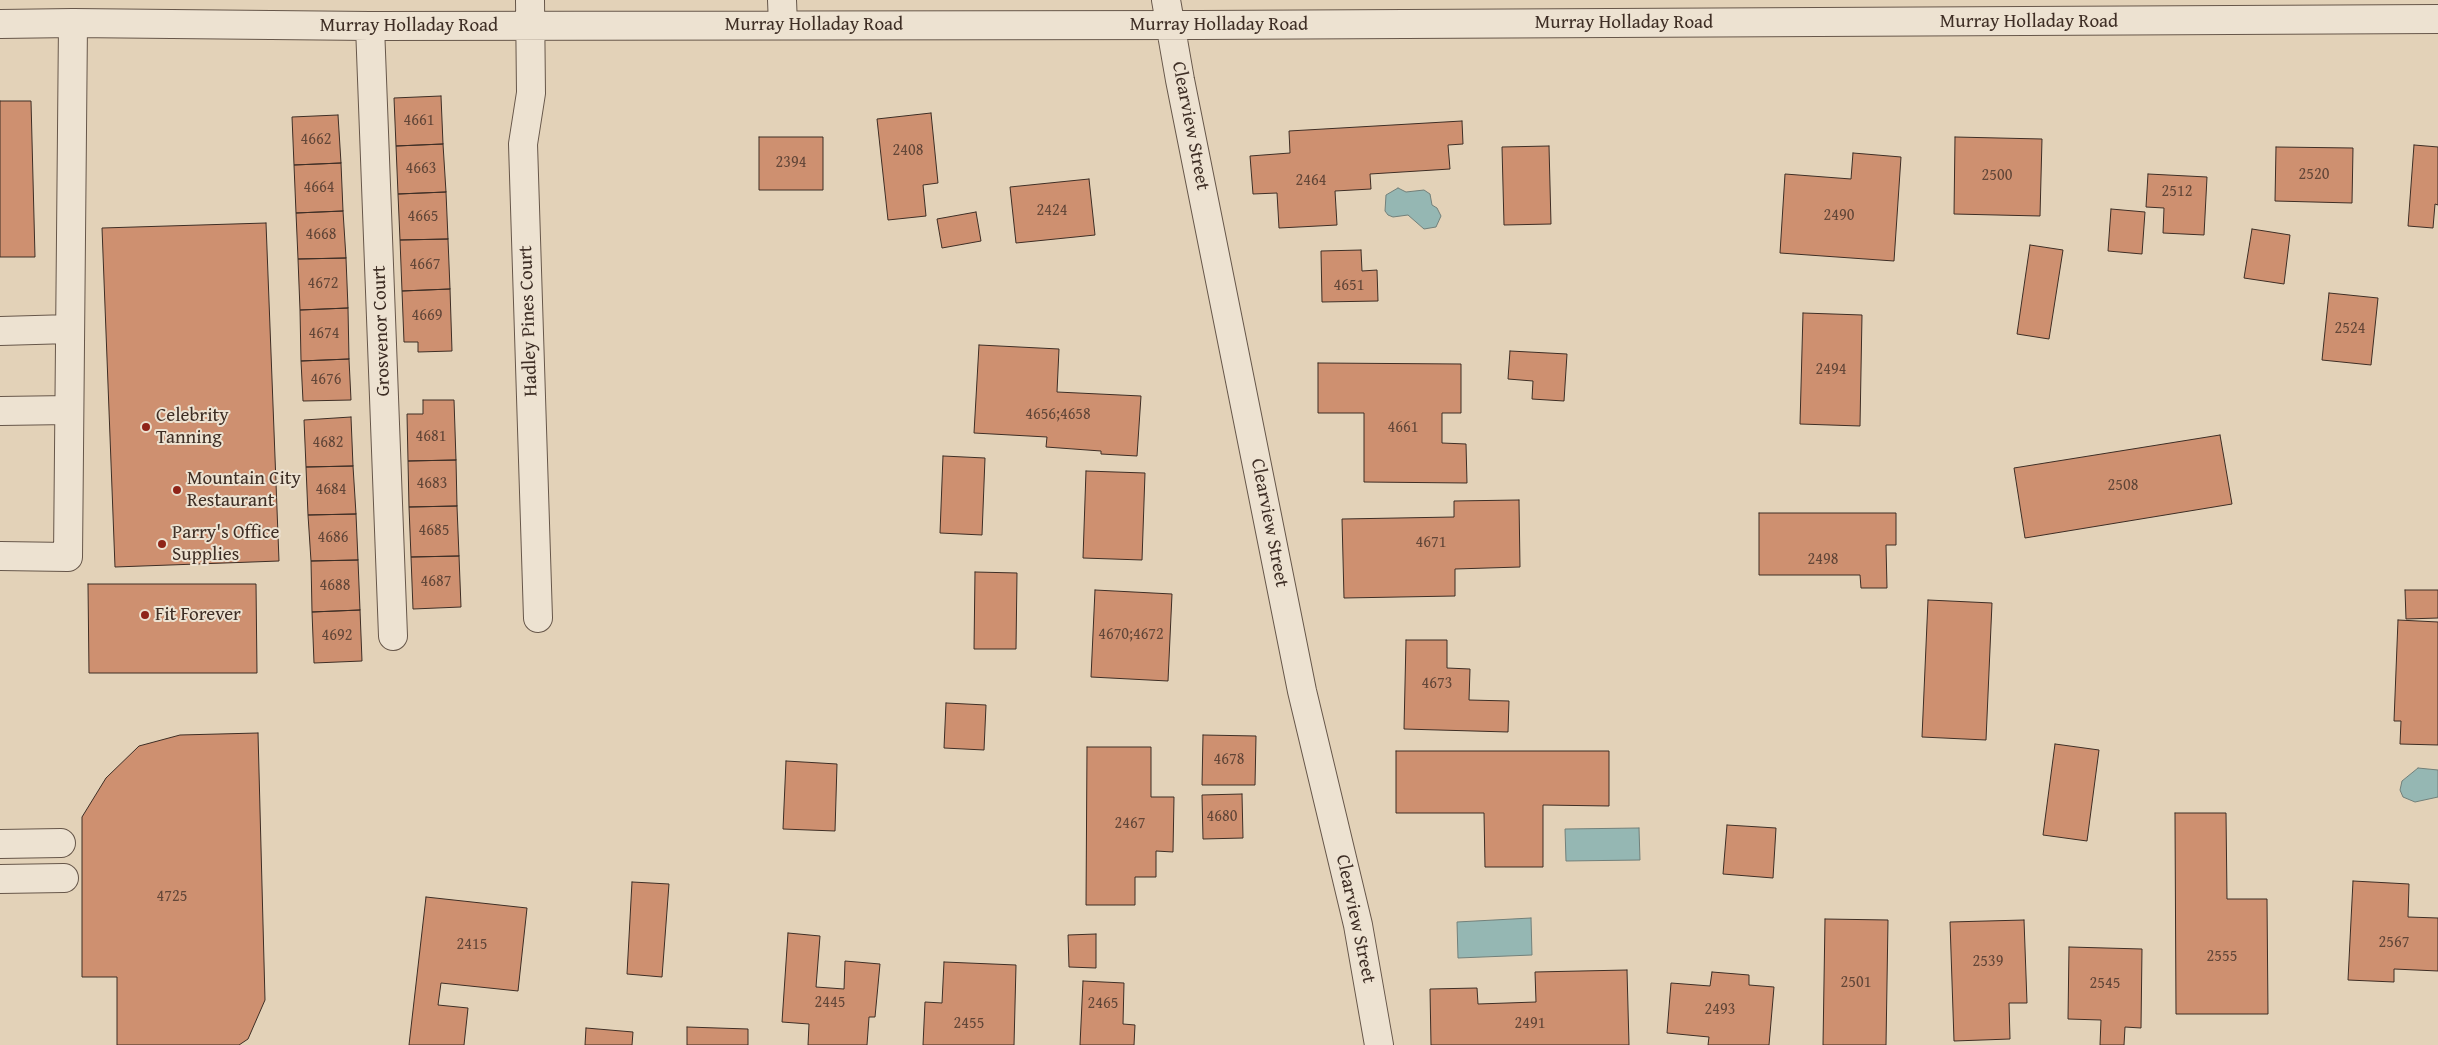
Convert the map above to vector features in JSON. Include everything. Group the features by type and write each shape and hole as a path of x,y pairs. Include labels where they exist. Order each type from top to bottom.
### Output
{"street":[{"name":"Murray Holladay Road","path":"0,24 73,22 204,12 370,26 530,13 782,12 2389,10 2438,19"},
{"name":"Clearview Street","path":"1169,12 1180,80 1302,691 1358,925 1379,1045"},
{"name":"Hadley Pines Court","path":"530,13 531,93 523,144 538,618"},
{"path":"0,556 68,557 73,22"},
{"name":"Grosvenor Court","path":"370,26 393,636"},
{"path":"0,332 70,329"},
{"path":"0,411 69,410"},
{"path":"0,844 61,843"},
{"path":"0,879 64,878"}],"water":[{"path":"1398,188 1406,192 1424,190 1430,194 1432,205 1437,208 1441,216 1436,227 1424,229 1408,215 1393,217 1388,215 1385,211 1386,195"},
{"path":"2418,768 2438,770 2438,797 2415,802 2403,797 2400,790 2402,781"},
{"path":"1639,828 1640,860 1566,861 1565,829"},
{"path":"1531,918 1532,955 1458,958 1457,922"}],"building":[{"path":"441,96 443,144 396,146 394,98"},
{"path":"0,101 31,101 35,257 0,257"},
{"path":"931,113 938,183 923,185 926,216 888,220 877,119"},
{"path":"338,115 341,163 294,165 292,117"},
{"path":"1462,121 1463,144 1448,145 1450,169 1370,174 1371,189 1335,191 1337,225 1279,228 1277,193 1253,194 1250,156 1290,153 1289,131"},
{"path":"759,137 823,137 823,190 759,190"},
{"path":"1955,137 2042,139 2040,216 1954,214"},
{"path":"443,144 446,192 398,194 396,146"},
{"path":"2414,145 2438,147 2438,205 2435,204 2433,228 2408,226"},
{"path":"1549,146 1551,224 1504,225 1502,147"},
{"path":"2276,147 2353,148 2352,203 2275,201"},
{"path":"1853,153 1901,157 1894,261 1780,253 1785,174 1851,179"},
{"path":"341,163 343,211 296,213 294,165"},
{"path":"2148,174 2207,177 2204,235 2163,233 2164,208 2146,207"},
{"path":"1089,179 1095,235 1016,243 1010,187"},
{"path":"446,192 448,239 400,240 398,194"},
{"path":"2111,209 2145,212 2142,254 2108,251"},
{"path":"343,211 346,258 298,259 296,213"},
{"path":"976,212 981,241 942,248 937,219"},
{"path":"266,223 279,561 115,567 102,228"},
{"path":"2252,229 2290,235 2284,284 2244,278"},
{"path":"448,239 450,289 402,291 400,240"},
{"path":"2030,245 2063,250 2049,339 2017,334"},
{"path":"1361,250 1362,271 1377,270 1378,301 1322,302 1321,251"},
{"path":"346,258 348,308 300,310 298,259"},
{"path":"450,289 452,351 418,352 418,342 404,342 402,291"},
{"path":"2329,293 2378,298 2371,365 2322,360"},
{"path":"348,308 349,359 301,361 300,310"},
{"path":"1803,313 1862,315 1860,426 1800,424"},
{"path":"979,345 1059,349 1057,392 1141,396 1137,456 1101,454 1101,451 1046,447 1047,437 974,433"},
{"path":"1510,351 1567,354 1564,401 1532,399 1533,381 1508,379"},
{"path":"349,359 351,400 303,401 301,361"},
{"path":"1318,363 1461,364 1461,413 1442,413 1442,443 1466,444 1467,483 1364,482 1364,413 1318,413"},
{"path":"423,400 454,400 456,460 408,461 407,414 423,414"},
{"path":"351,417 353,466 306,467 304,420"},
{"path":"2220,435 2232,504 2025,538 2014,468"},
{"path":"943,456 985,458 982,535 940,533"},
{"path":"456,460 457,506 409,507 408,461"},
{"path":"353,466 356,514 308,515 306,467"},
{"path":"1086,471 1145,473 1142,560 1083,558"},
{"path":"1519,500 1520,567 1455,569 1455,596 1344,598 1342,519 1454,517 1454,501"},
{"path":"457,506 459,556 411,557 409,507"},
{"path":"1759,513 1896,513 1896,545 1886,545 1887,588 1861,588 1860,575 1759,575"},
{"path":"356,514 358,560 311,561 308,515"},
{"path":"459,556 461,607 413,609 411,557"},
{"path":"358,560 360,610 312,612 311,561"},
{"path":"975,572 1017,573 1016,649 974,649"},
{"path":"88,584 256,584 257,673 89,673"},
{"path":"1095,590 1172,594 1168,681 1091,677"},
{"path":"2405,590 2438,590 2438,618 2406,619"},
{"path":"1928,600 1992,603 1986,740 1922,737"},
{"path":"360,610 362,661 314,663 312,612"},
{"path":"2398,620 2438,622 2438,745 2400,744 2401,721 2394,721"},
{"path":"1406,640 1447,640 1447,668 1470,669 1469,700 1509,701 1508,732 1404,729"},
{"path":"946,703 986,705 984,750 944,748"},
{"path":"258,733 265,1000 248,1039 239,1045 117,1045 117,977 82,977 82,817 106,778 139,746 180,735"},
{"path":"1203,735 1256,736 1255,785 1202,785"},
{"path":"2055,744 2099,750 2087,841 2043,835"},
{"path":"1087,747 1151,747 1151,797 1174,797 1173,852 1156,851 1156,877 1135,877 1135,905 1086,905"},
{"path":"1396,751 1609,751 1609,806 1543,805 1543,867 1485,867 1484,813 1396,813"},
{"path":"786,761 837,764 835,831 783,829"},
{"path":"1242,794 1243,838 1203,839 1202,795"},
{"path":"2175,813 2226,813 2227,899 2267,899 2268,1014 2176,1014"},
{"path":"1727,825 1776,828 1773,878 1723,874"},
{"path":"2353,881 2409,884 2408,917 2438,918 2438,971 2394,969 2394,982 2348,980"},
{"path":"632,882 669,884 662,977 627,974"},
{"path":"426,897 527,908 518,991 441,983 438,1005 468,1008 464,1045 409,1045"},
{"path":"1825,919 1888,920 1886,1045 1823,1045"},
{"path":"2024,920 2027,1003 2009,1003 2010,1039 1954,1041 1950,922"},
{"path":"788,933 820,936 816,987 844,989 845,961 880,964 875,1017 869,1017 867,1045 808,1045 809,1024 782,1022"},
{"path":"1096,934 1096,968 1069,967 1068,935"},
{"path":"2069,947 2142,949 2141,1028 2125,1027 2124,1045 2100,1045 2101,1020 2068,1019"},
{"path":"944,962 1016,965 1014,1045 923,1045 925,1002 942,1003"},
{"path":"1627,970 1629,1045 1431,1045 1430,989 1477,988 1478,1004 1536,1002 1535,972"},
{"path":"1712,972 1749,975 1749,985 1774,987 1769,1045 1708,1045 1709,1037 1667,1033 1671,983 1710,986"},
{"path":"1083,981 1124,983 1123,1024 1135,1025 1134,1045 1080,1045"},
{"path":"687,1027 748,1029 748,1045 687,1045"},
{"path":"586,1028 633,1032 632,1045 585,1045"}],"place":[{"name":"Celebrity Tanning","path":"146,427"},
{"name":"Mountain City Restaurant","path":"177,490"},
{"name":"Parry's Office Supplies","path":"162,544"},
{"name":"Fit Forever","path":"145,615"}]}
